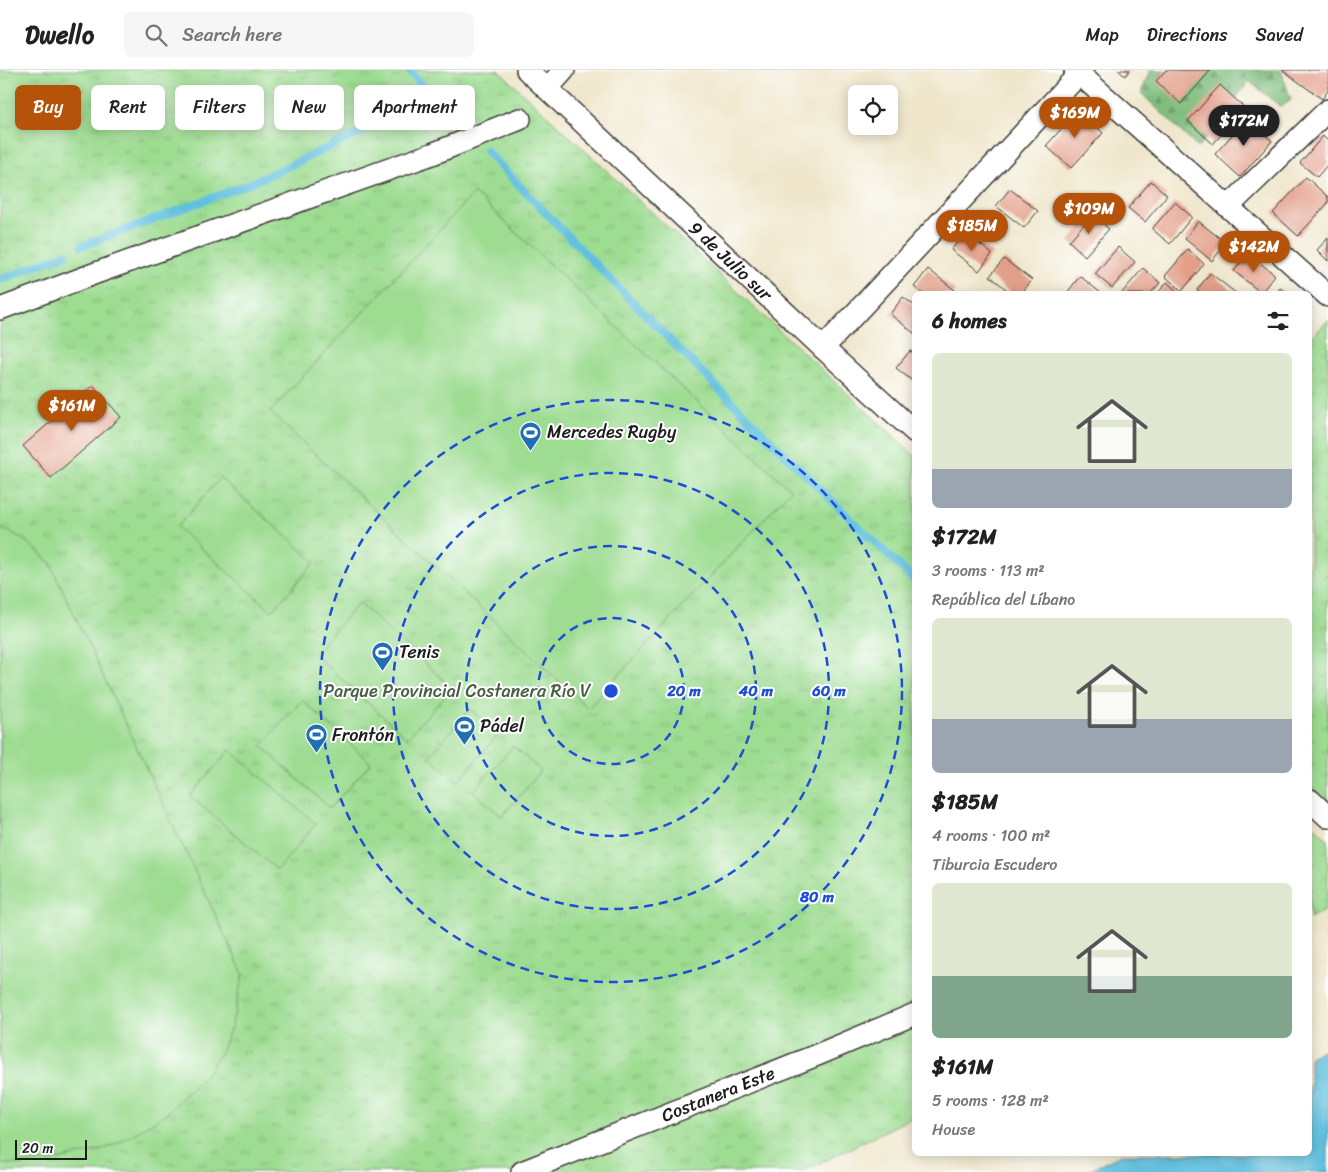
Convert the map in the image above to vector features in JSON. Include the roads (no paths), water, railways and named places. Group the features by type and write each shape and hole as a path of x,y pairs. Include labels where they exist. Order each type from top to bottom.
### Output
{"street":[{"path":"527,70 548,88 564,70"},
{"path":"823,348 1077,72 1328,296"},
{"name":"9 de Julio sur","path":"548,88 823,348 912,429"},
{"path":"1228,207 1328,110"},
{"path":"0,309 432,154 520,118"},
{"path":"1312,802 1328,817"},
{"name":"Costanera Este","path":"522,1172 912,1015"}],"water":[{"path":"1328,1047 1328,1172 1085,1172 1119,1156 1312,1156 1312,1056"}],"waterway":[{"path":"408,70 422,85"},
{"path":"82,246 249,184 366,130"},
{"path":"486,151 698,368 912,578"},
{"path":"0,280 66,254"}],"place":[{"name":"Mercedes Rugby","path":"531,451"},
{"name":"Tenis","path":"383,671"},
{"name":"Pádel","path":"464,745"},
{"name":"Frontón","path":"316,754"}],"park label":[{"name":"Parque Provincial Costanera Río V","path":"457,691"}]}
